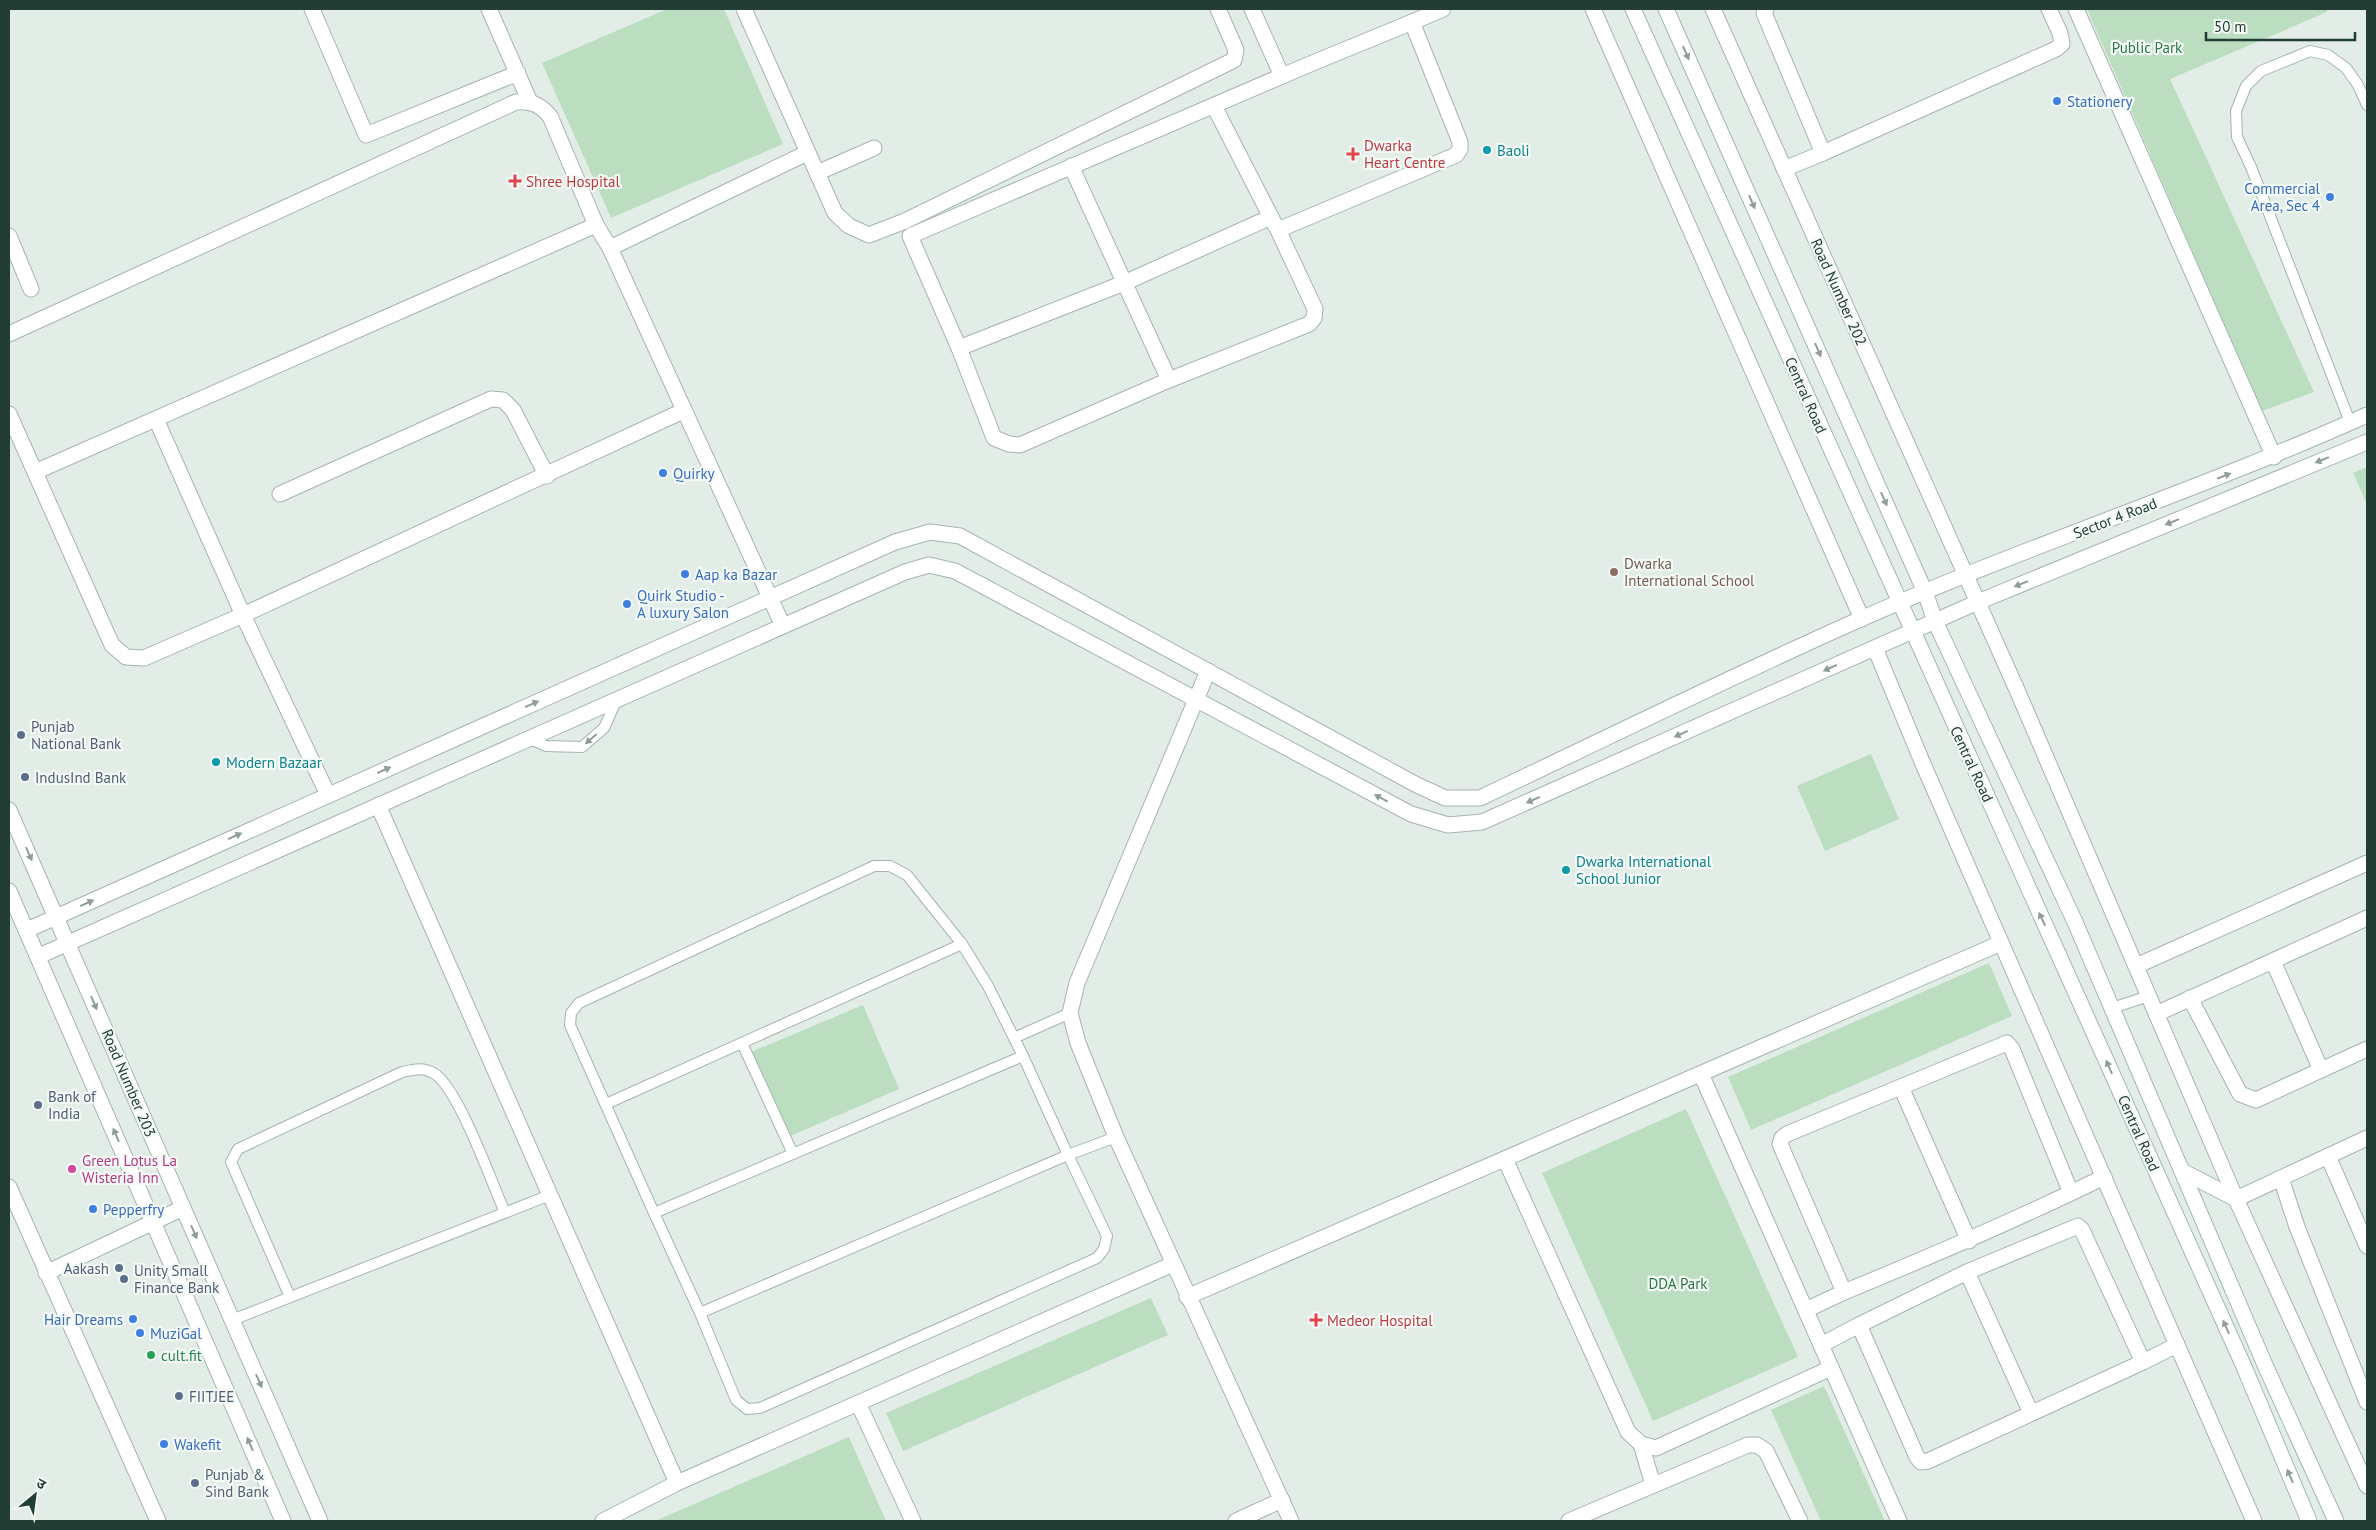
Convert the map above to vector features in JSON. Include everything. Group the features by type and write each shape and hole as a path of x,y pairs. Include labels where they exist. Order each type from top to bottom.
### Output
{"street":[{"path":"312,9 366,135 518,73"},
{"path":"489,9 530,102"},
{"path":"744,9 835,213 849,226 868,235 905,222 1234,60 1236,50 1218,9"},
{"path":"1252,9 1282,76"},
{"path":"910,236 1443,9"},
{"path":"1592,9 1862,618"},
{"name":"Central Road","path":"1633,9 1911,632 2245,1369 2309,1521"},
{"name":"Central Road","path":"1666,9 1925,592 1936,621 2075,922 2265,1365 2336,1521"},
{"name":"Road Number 202","path":"1712,9 1978,602 2236,1199 2367,1486"},
{"path":"1766,9 1764,13 1823,153"},
{"path":"1784,169 2056,49 2062,44 2060,33 2049,9"},
{"path":"2076,9 2274,457"},
{"path":"958,348 1456,155 1460,149 1460,142 1412,22"},
{"path":"9,334 516,102 530,102 542,106 550,116 596,225 610,248 783,626"},
{"path":"905,222 994,438 1009,444 1020,445 1169,380 1308,324 1314,318 1315,309 1275,224 1214,106"},
{"path":"817,173 874,148"},
{"path":"610,248 808,153"},
{"path":"1071,166 1169,380"},
{"path":"35,472 596,225"},
{"path":"9,236 31,289"},
{"path":"280,494 491,399 503,400 513,410 547,476"},
{"path":"9,414 112,645 126,657 144,658 244,615 684,411"},
{"name":"Sector 4 Road","path":"27,930 895,542 930,532 960,536 1414,784 1445,798 1480,798 1862,618 1966,575 2274,457 2367,415"},
{"path":"156,419 244,615 328,795"},
{"name":"Sector 4 Road","path":"38,956 905,572 929,565 955,571 1411,814 1448,826 1482,822 1978,602 2367,442"},
{"path":"1875,648 2001,943 2254,1521"},
{"path":"1208,671 1077,983 1070,1013 1078,1043 1116,1137 1187,1297 1291,1521"},
{"path":"378,805 677,1483"},
{"name":"Road Number 203","path":"9,810 320,1521"},
{"path":"2136,966 2367,863"},
{"path":"9,891 283,1521"},
{"path":"2156,1014 2367,918"},
{"path":"1187,1297 2001,943"},
{"path":"2272,961 2321,1070"},
{"path":"2190,998 2240,1094 2247,1098 2256,1100 2367,1049"},
{"path":"1844,1292 1780,1144 1782,1138 1788,1134 2007,1043 2012,1049 2071,1193"},
{"path":"1701,1074 1899,1521"},
{"path":"1901,1087 1969,1241"},
{"path":"2182,1171 2236,1199 2367,1138"},
{"path":"2328,1156 2367,1246"},
{"path":"1505,1159 1628,1432 1641,1444 1656,1448 1831,1368"},
{"path":"1806,1310 1844,1292 1969,1241 2104,1178"},
{"path":"2281,1178 2297,1227 2367,1402"},
{"path":"9,1187 158,1521"},
{"path":"46,1273 183,1208"},
{"path":"1821,1345 1967,1272 2078,1226 2082,1230 2144,1362"},
{"path":"603,1521 677,1483 1173,1264"},
{"path":"1967,1272 2031,1413"},
{"path":"1858,1325 1921,1462 1928,1461 2177,1345"},
{"path":"858,1403 913,1521"},
{"path":"1641,1444 1653,1486"},
{"path":"1569,1521 1748,1445 1758,1445 1766,1451 1800,1521"},
{"path":"1236,1521 1282,1500"}],"lane":[{"path":"2350,422 2251,167 2237,137 2236,111 2246,86 2261,71 2310,51 2328,55 2346,68 2358,85 2367,106"},
{"path":"528,738 546,746 582,747 604,728 617,699"},
{"path":"874,866 890,866 907,875 962,944 988,986 1014,1038 1107,1236 1104,1249 1097,1258 760,1408 747,1408 736,1400 700,1313 570,1025 571,1013 580,1003 874,866"},
{"path":"606,1104 962,944"},
{"path":"2112,1008 2149,996"},
{"path":"1014,1038 1070,1013"},
{"path":"742,1043 793,1154"},
{"path":"654,1213 1023,1056"},
{"path":"290,1297 231,1162 233,1156 238,1149 402,1072 423,1068 436,1075 452,1092 505,1213"},
{"path":"700,1313 1068,1155 1116,1137"},
{"path":"232,1320 550,1195"}],"green space":[{"path":"667,9 724,9 783,144 611,218 542,63"},
{"name":"Public Park","path":"2087,9 2326,9 2327,12 2170,79 2314,392 2262,411"},
{"path":"2367,467 2367,504 2353,473"},
{"path":"1871,754 1899,819 1825,851 1797,786"},
{"path":"1989,963 2012,1016 1751,1130 1728,1077"},
{"path":"863,1005 899,1089 788,1137 751,1052"},
{"name":"DDA Park","path":"1686,1109 1798,1357 1653,1421 1542,1173"},
{"path":"1151,1298 1168,1335 903,1451 886,1413"},
{"path":"1824,1386 1885,1521 1821,1521 1771,1410"},
{"path":"849,1437 886,1521 655,1521"}],"place":[{"name":"Stationery","path":"2057,101"},
{"name":"Baoli","path":"1487,150"},
{"name":"Dwarka Heart Centre","path":"1353,154"},
{"name":"Shree Hospital","path":"515,181"},
{"name":"Commercial Area, Sec 4","path":"2330,197"},
{"name":"Quirky","path":"663,473"},
{"name":"Dwarka International School","path":"1614,572"},
{"name":"Aap ka Bazar","path":"685,574"},
{"name":"Quirk Studio - A luxury Salon","path":"627,604"},
{"name":"Punjab National Bank","path":"21,735"},
{"name":"Modern Bazaar","path":"216,762"},
{"name":"IndusInd Bank","path":"25,777"},
{"name":"Dwarka International School Junior","path":"1566,870"},
{"name":"Bank of India","path":"38,1105"},
{"name":"Green Lotus La Wisteria Inn","path":"72,1169"},
{"name":"Pepperfry","path":"93,1209"},
{"name":"Aakash","path":"119,1268"},
{"name":"Unity Small Finance Bank","path":"124,1279"},
{"name":"Hair Dreams","path":"133,1319"},
{"name":"Medeor Hospital","path":"1316,1320"},
{"name":"MuziGal","path":"140,1333"},
{"name":"cult.fit","path":"151,1355"},
{"name":"FIITJEE","path":"179,1396"},
{"name":"Wakefit","path":"164,1444"},
{"name":"Punjab & Sind Bank","path":"195,1483"}]}
